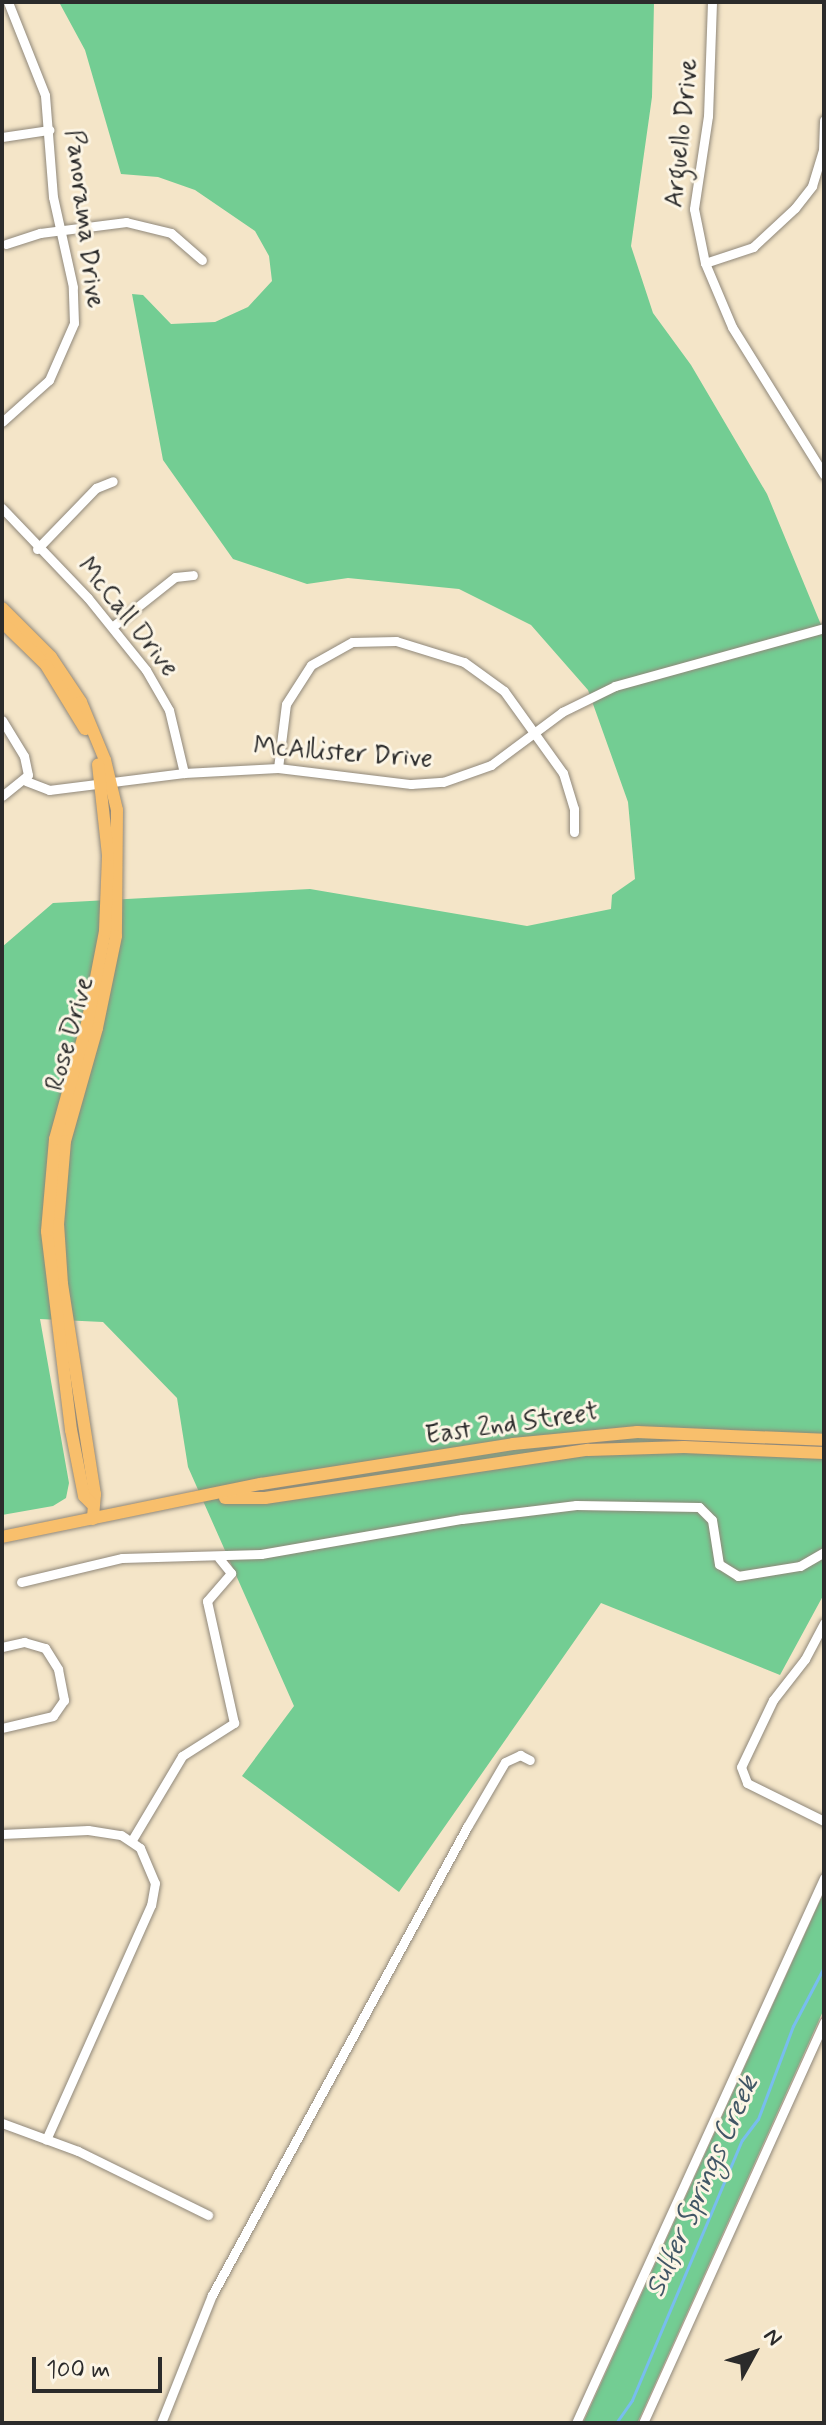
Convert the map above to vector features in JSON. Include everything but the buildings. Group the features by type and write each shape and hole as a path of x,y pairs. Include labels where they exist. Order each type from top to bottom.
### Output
{"main road":[{"name":"Rose Drive","path":"2,608 51,657 81,702 107,784 120,854 116,936 97,1028 65,1141 58,1224 62,1284 95,1494 93,1519"},
{"name":"Rose Drive","path":"2,622 46,665 80,719 107,784"},
{"name":"East 2nd Street","path":"2,1537 210,1498 261,1484 596,1434 685,1432 824,1440"},
{"name":"East 2nd Street","path":"210,1498 265,1498 602,1449 684,1447 824,1453"}],"street":[{"name":"Panorama Drive","path":"2,422 49,380 69,341 73,287 58,230 49,130 34,56 8,2"},
{"name":"Arguello Drive","path":"712,2 710,91 694,209 705,263 732,327 824,475"},
{"path":"705,263 753,247 795,208 812,186 823,151 824,120"},
{"path":"2,137 49,130"},
{"path":"6,244 106,221 143,224 186,242 202,260"},
{"path":"37,549 96,488 113,481"},
{"name":"McCall Drive","path":"2,508 112,627 169,710 184,773"},
{"path":"112,627 175,577 193,575"},
{"name":"McAllister Drive","path":"26,781 49,790 184,773 278,768 411,784 443,782 491,765 572,706 634,678 824,628"},
{"path":"278,768 282,719 298,679 334,650 372,639 464,662 504,691 535,731 569,789 574,832"},
{"path":"2,720 24,756 26,781 2,796"},
{"path":"21,1582 122,1558 219,1558 576,1505 690,1504 708,1513 719,1564 729,1574 787,1569 824,1552"},
{"path":"132,1840 182,1756 234,1723 207,1601 231,1573 219,1558"},
{"path":"824,1623 805,1659 773,1700 741,1767 747,1783 824,1821"},
{"path":"2,1647 24,1642 45,1648 58,1669 64,1700 53,1716 2,1728"},
{"path":"161,2423 212,2295 467,1827 505,1762 520,1755 530,1760"},
{"path":"2,1834 106,1831 132,1840 153,1870 154,1894 46,2140"},
{"path":"576,2423 824,1878"},
{"path":"643,2423 824,2022"},
{"path":"2,2123 46,2140 208,2215"}],"green space":[{"path":"59,2 654,2 652,97 631,246 653,313 691,365 767,494 824,632 824,1594 780,1675 601,1603 399,1892 242,1776 294,1706 188,1467 177,1398 103,1322 40,1319 69,1483 66,1498 53,1506 2,1515 2,947 53,903 310,889 527,926 611,909 612,895 635,879 628,802 588,690 531,625 459,589 348,578 307,584 233,559 163,460 132,294 143,295 171,324 215,322 248,307 272,281 269,256 255,231 195,190 158,177 121,174 85,50"},
{"path":"824,1892 824,2009 641,2415 637,2423 583,2423"}],"waterway":[{"name":"Sulfer Springs Creek","path":"616,2423 632,2400 742,2140 758,2119 793,2026 824,1967"}]}
